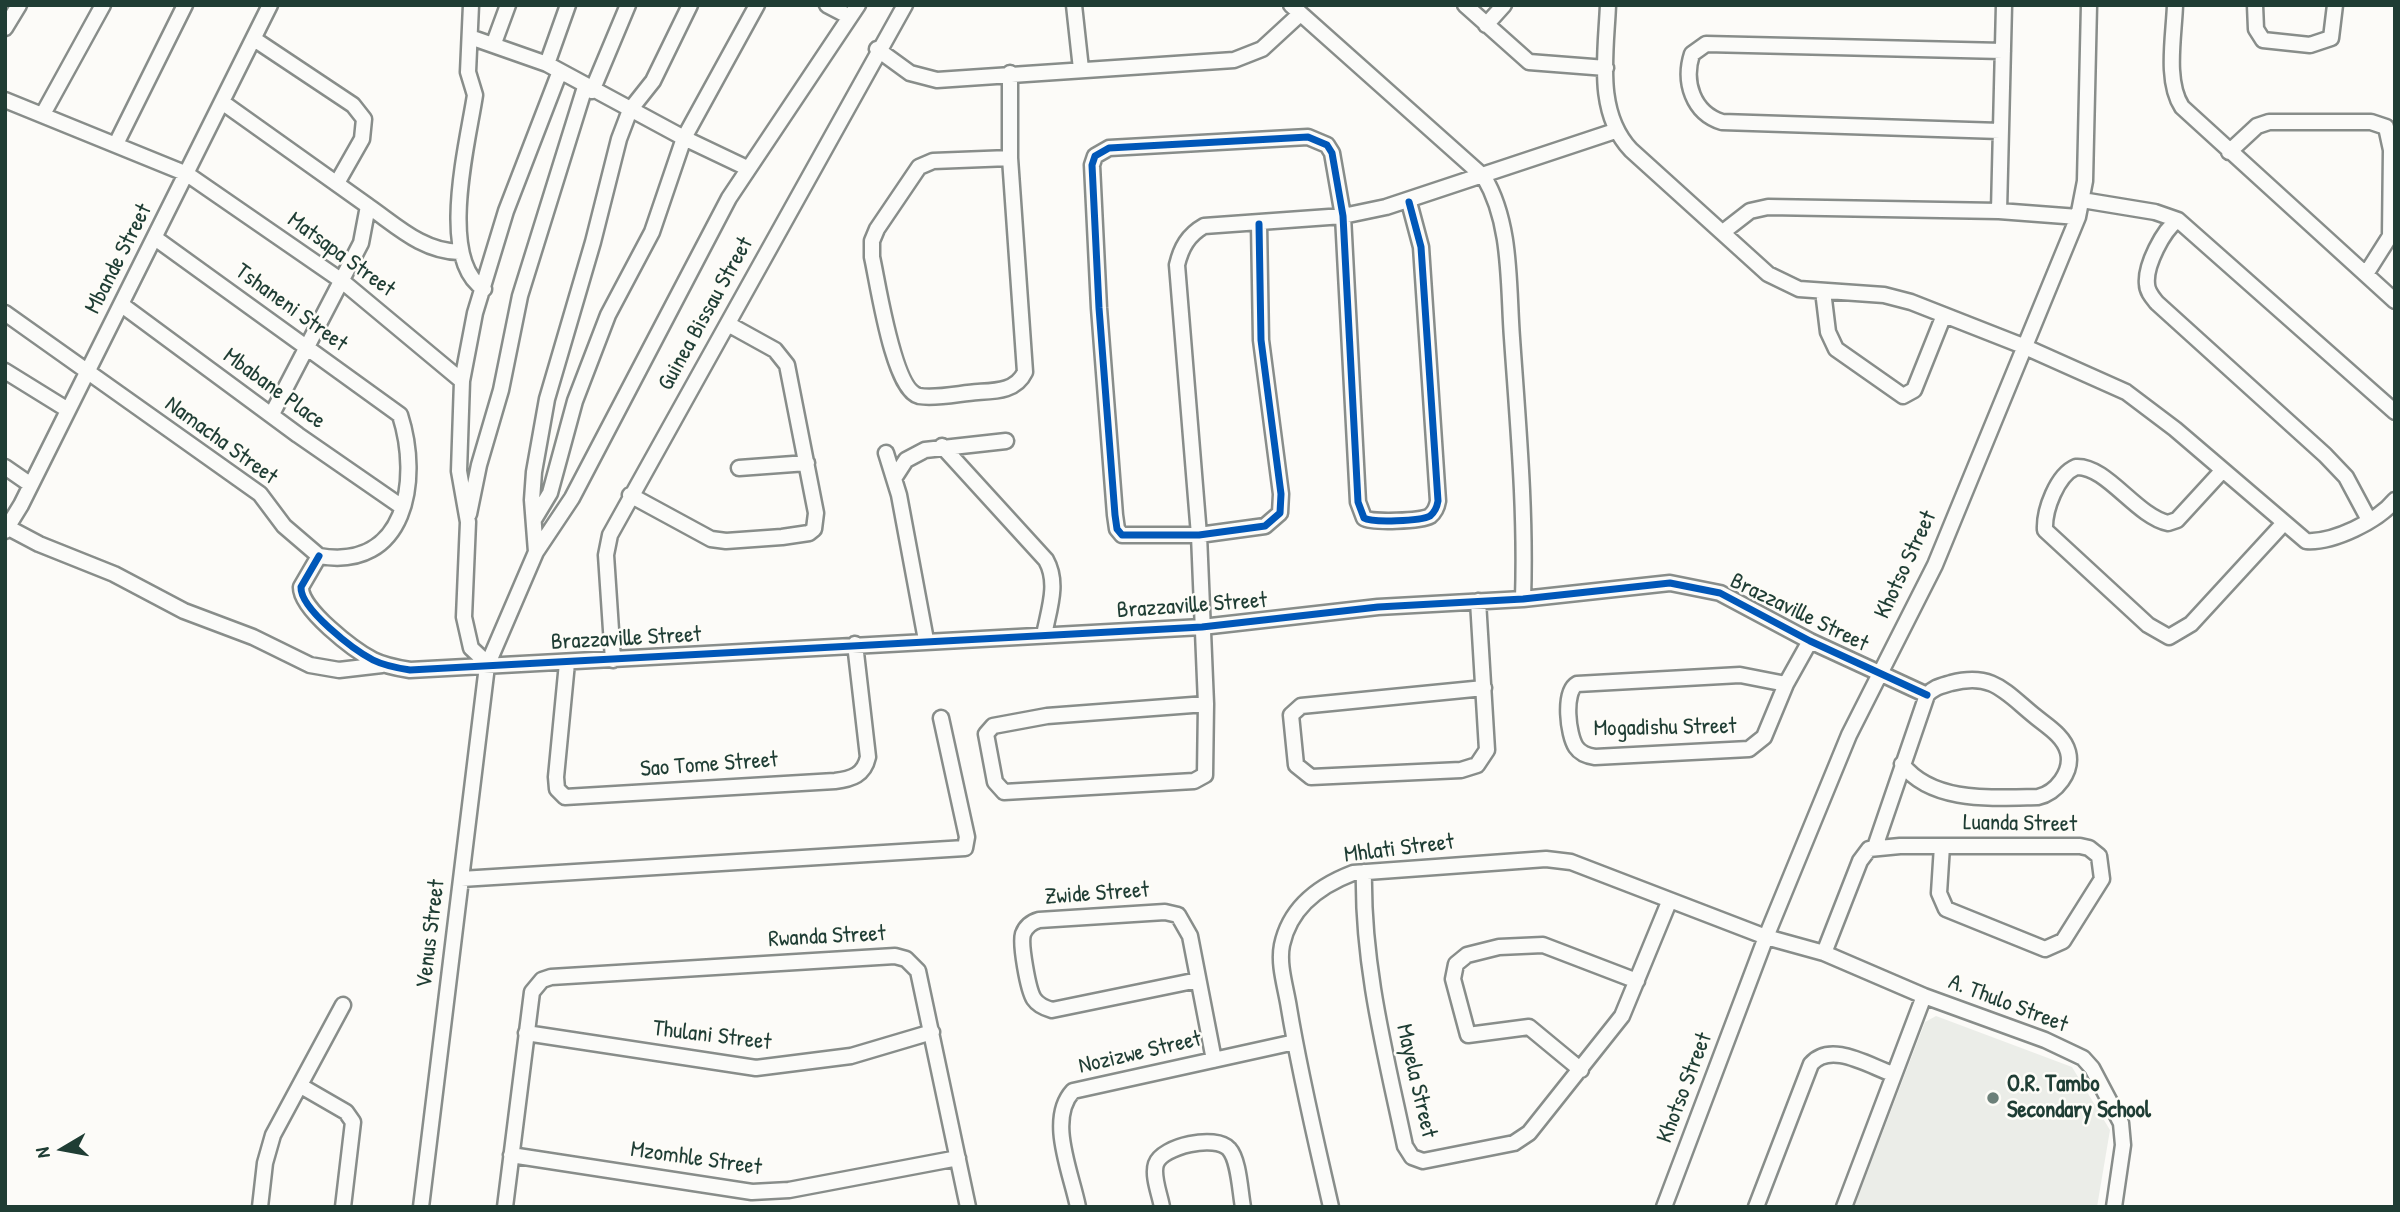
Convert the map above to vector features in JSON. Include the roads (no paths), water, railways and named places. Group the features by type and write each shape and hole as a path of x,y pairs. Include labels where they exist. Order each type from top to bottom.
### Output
{"street":[{"path":"5,28 19,5"},
{"path":"43,114 103,5"},
{"path":"116,144 185,5"},
{"name":"Mbande Street","path":"6,528 31,485 122,305 270,5"},
{"path":"471,5 468,72 475,95 458,227 459,252 472,281 484,289"},
{"path":"494,43 508,5"},
{"path":"468,522 459,471 462,381 475,313 554,68 568,5"},
{"path":"488,665 475,653 466,636 464,617 468,522 480,465 501,390 520,296 589,89 628,5"},
{"path":"536,552 532,500 534,472 547,399 593,242 619,139 631,110 653,81 690,5"},
{"path":"535,518 550,493 575,401 608,314 652,232 684,138 757,5"},
{"path":"536,552 572,498 747,167 854,11 827,5"},
{"name":"Guinea Bissau Street","path":"613,660 606,555 610,535 877,50 905,5"},
{"path":"1074,5 1081,69"},
{"path":"1465,5 1524,60 1535,65 1606,68"},
{"path":"1486,25 1504,5"},
{"path":"1608,5 1608,105 1615,131 1631,150 1768,274 1799,289 1895,297 2023,346 2132,395 2302,539 2325,539 2369,520 2395,500"},
{"path":"1999,211 2004,5"},
{"name":"Khotso Street","path":"1664,1207 1766,937 1849,735 1935,565 2078,216 2082,200 2089,5"},
{"path":"2175,5 2173,78 2176,97 2189,114 2229,152 2395,301"},
{"path":"2255,5 2256,29 2263,40 2310,46 2332,38 2335,5"},
{"path":"877,50 910,73 927,79 1239,59 1262,50 1295,9 1484,177 1498,206 1504,242 1522,479 1523,598"},
{"path":"470,37 494,43 554,68 684,138 747,167"},
{"path":"254,38 353,105 364,119 362,139 337,183"},
{"path":"2000,131 1722,122 1700,109 1693,97 1690,81 1692,54 1706,44 2003,51"},
{"path":"1010,73 1010,158 1025,372 1020,380 1002,390 920,396 907,388 895,360 872,257 872,241 912,174 925,164 1010,158"},
{"name":"Matsapa Street","path":"5,100 187,174 342,281 462,381"},
{"path":"222,102 419,242 437,249 459,252"},
{"path":"2229,152 2257,126 2269,122 2371,122 2386,127 2391,150 2390,236 2366,274"},
{"path":"1206,705 1047,716 993,726 986,734 995,782 1004,792 1201,780 1207,767 1206,705 1199,536 1177,265 1183,246 1204,226 1343,216 1409,202 1428,193 1484,177 1615,131"},
{"path":"1259,224 1261,340 1281,495 1280,513 1265,526 1199,536 1130,536 1120,533 1116,526 1099,308 1093,160 1101,151 1109,148 1315,139 1327,145 1332,153 1343,216 1360,513 1367,521 1372,522 1427,517 1437,507 1421,247 1409,202"},
{"path":"2082,200 2149,211 2178,220 2395,412"},
{"path":"272,414 361,243 368,206"},
{"path":"1723,232 1749,211 1768,207 1999,211 2078,216"},
{"path":"2178,220 2166,230 2155,251 2147,279 2149,292 2157,303 2338,468 2369,520"},
{"name":"Tshaneni Street","path":"155,238 400,415 408,458 402,507"},
{"path":"1824,291 1832,344 1853,363 1903,396 1914,390 1944,315"},
{"name":"Mbabane Place","path":"122,305 402,507"},
{"name":"Namacha Street","path":"5,313 260,494 284,526 319,556"},
{"path":"630,495 711,539 726,541 802,534 814,529 817,521 807,463 783,358 728,324"},
{"path":"5,371 68,410"},
{"path":"895,477 914,454 942,446 1006,441"},
{"path":"942,446 1046,560 1053,572 1044,635"},
{"path":"886,453 895,477 926,640"},
{"path":"738,468 807,463"},
{"path":"5,467 31,485"},
{"path":"2222,471 2177,520 2168,523 2135,505 2094,470 2076,467 2064,475 2048,510 2045,530 2154,630 2169,637 2190,624 2283,524"},
{"path":"385,665 351,645 303,600 301,587 319,556 344,559 375,549 393,531 402,507"},
{"path":"6,528 114,574 184,611 310,664 339,670 385,665"},
{"name":"Venus Street","path":"421,1207 488,665 536,552"},
{"name":"Brazzaville Street","path":"385,665 410,670 567,663 855,644 1202,627 1378,607 1523,598 1647,584 1688,586 1731,598 1810,641 1927,695"},
{"path":"1478,601 1484,688 1487,750 1483,759 1473,767 1311,777 1296,765 1291,715 1301,706 1484,688"},
{"name":"Mogadishu Street","path":"1786,684 1740,674 1577,684 1571,688 1567,702 1573,739 1579,750 1595,757 1747,749 1764,737 1786,684 1810,641"},
{"name":"Sao Tome Street","path":"567,663 556,778 557,789 565,797 835,781 854,777 866,766 868,757 855,644"},
{"path":"1824,953 1860,861 1866,851 1875,847 1902,764 1927,695 1934,688 1963,680 1998,685 2064,743 2068,757 2066,771 2053,792 2043,796 1941,792 1918,783 1902,764"},
{"path":"461,878 965,848 967,837 941,718"},
{"name":"Luanda Street","path":"1875,847 1942,846 2089,848 2101,860 2102,879 2063,941 2045,948 1946,909 1939,893 1942,846"},
{"name":"Mhlati Street","path":"1331,1207 1295,1042 1281,960 1285,934 1308,897 1328,883 1364,872 1561,860 1766,937"},
{"name":"Mayela Street","path":"1364,872 1368,965 1405,1146 1412,1157 1431,1161 1514,1143 1529,1133 1616,1025 1669,902"},
{"name":"Zwide Street","path":"1198,981 1052,1010 1032,996 1023,952 1023,934 1032,923 1039,920 1174,913 1187,927 1214,1059"},
{"name":"A. Thulo Street","path":"1766,937 1824,953 1924,996 2045,1040 2088,1063 2121,1123 2123,1145 2115,1207"},
{"path":"1581,1070 1529,1027 1468,1035 1453,979 1456,964 1467,955 1499,947 1537,944 1637,981"},
{"name":"Rwanda Street","path":"526,1033 532,992 536,985 551,976 895,956 906,959 918,971 968,1207"},
{"path":"1844,1207 1924,996"},
{"path":"260,1207 268,1146 343,1005"},
{"name":"Thulani Street","path":"526,1033 756,1068 851,1056 932,1032"},
{"path":"505,1207 526,1033"},
{"name":"Nozizwe Street","path":"1078,1207 1060,1124 1062,1105 1073,1091 1295,1042"},
{"path":"1756,1207 1811,1064 1816,1058 1837,1054 1893,1074"},
{"path":"300,1086 346,1112 353,1122 343,1207"},
{"path":"1162,1207 1155,1170 1158,1158 1166,1152 1213,1141 1225,1145 1232,1153 1243,1207"},
{"name":"Mzomhle Street","path":"511,1155 752,1192 814,1186 958,1158"}],"place":[{"name":"O.R. Tambo Secondary School","path":"1993,1098"}]}
